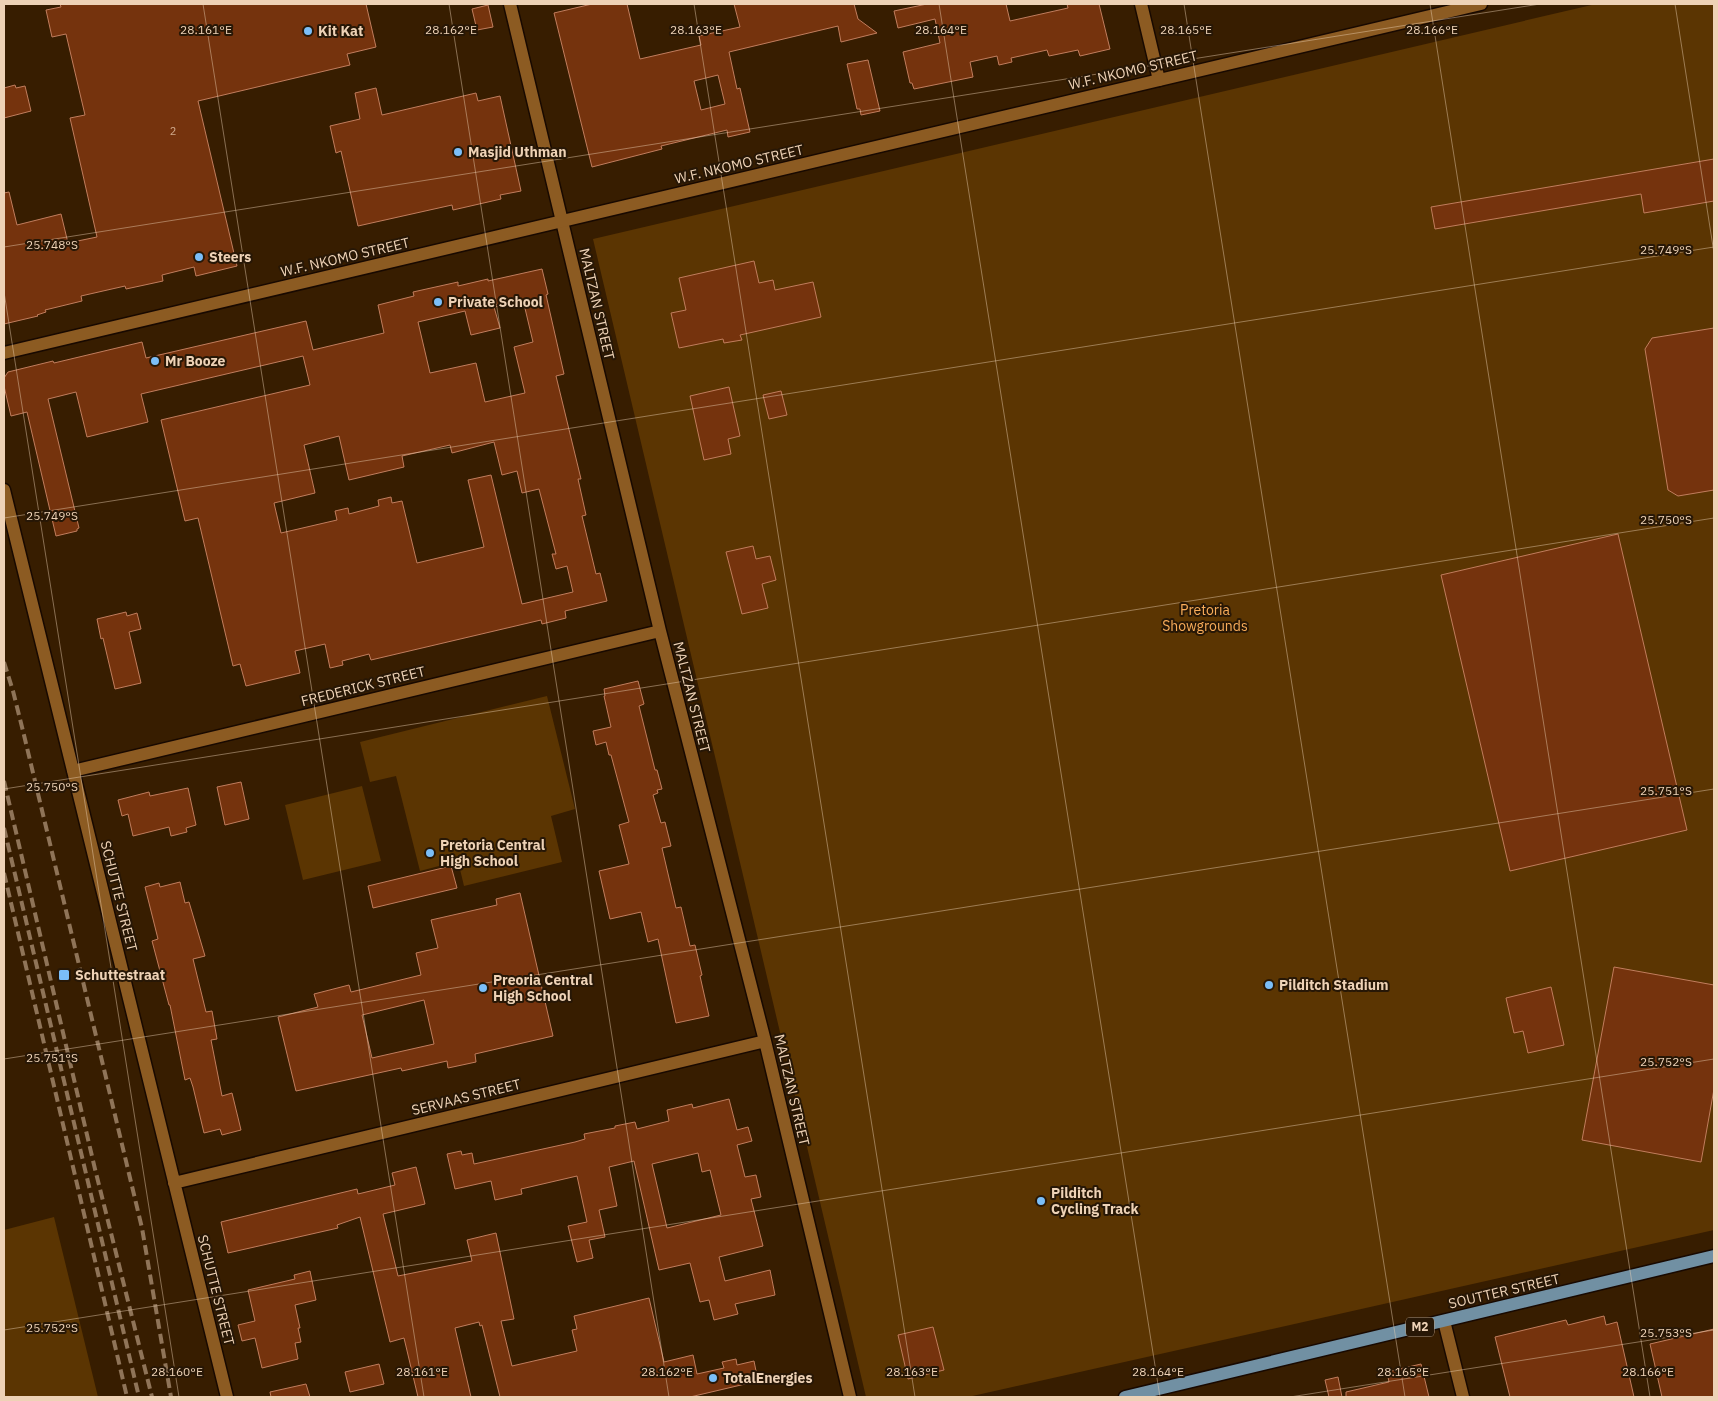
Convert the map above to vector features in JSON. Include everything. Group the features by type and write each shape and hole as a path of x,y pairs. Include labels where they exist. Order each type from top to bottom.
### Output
{"main road":[{"name":"SOUTTER STREET","path":"1125,1397 1714,1256"}],"street":[{"name":"MALTZAN STREET","path":"510,4 660,631 765,1041 850,1397"},
{"path":"1141,4 1158,80"},
{"name":"W.F. NKOMO STREET","path":"4,353 1481,4"},
{"name":"SCHUTTE STREET","path":"4,490 227,1397"},
{"name":"FREDERICK STREET","path":"73,772 660,631"},
{"name":"SERVAAS STREET","path":"174,1183 765,1041"},
{"path":"1444,1321 1464,1397"}],"green space":[{"name":"Pretoria Showgrounds","path":"1596,4 1714,4 1714,1230 968,1397 866,1397 593,239"},
{"path":"547,696 575,809 551,816 562,862 464,886 458,861 420,871 396,776 370,782 360,742"},
{"path":"362,786 381,861 303,880 285,805"},
{"path":"54,1217 98,1397 4,1397 4,1230"}],"building":[{"path":"60,4 366,4 376,47 347,54 350,65 198,101 237,266 196,276 194,267 162,275 163,281 126,289 125,286 81,296 82,301 45,310 46,312 38,316 4,324 4,193 9,192 17,225 61,214 68,243 97,237 70,118 85,115 66,34 52,37 46,10 61,7"},
{"path":"592,4 627,4 640,59 701,45 699,36 740,27 734,4 854,4 858,19 877,33 841,42 838,26 729,52 737,89 740,88 750,132 728,137 727,130 661,146 662,149 592,167 554,13","holes":["718,75 725,104 701,110 694,81"]},
{"path":"927,4 1006,4 1010,21 1068,8 1067,4 1099,4 1110,49 1080,56 1078,50 1049,56 1047,50 1011,58 1012,62 999,65 997,56 970,62 973,77 914,89 912,83 910,83 903,52 940,43 935,19 898,28 894,11"},
{"path":"488,5 493,27 477,30 472,9"},
{"path":"868,60 880,111 861,115 860,109 857,109 847,64"},
{"path":"15,85 16,88 25,86 31,111 4,118 4,88"},
{"path":"376,88 382,115 476,93 478,101 500,96 521,191 500,195 501,199 453,210 452,205 358,226 341,151 336,153 330,126 360,119 355,93"},
{"path":"1714,159 1714,201 1644,213 1641,194 1435,229 1431,207"},
{"path":"754,261 759,283 773,280 775,290 813,282 821,317 740,335 742,340 724,343 723,339 679,348 671,313 686,310 679,278"},
{"path":"542,269 564,374 556,376 581,479 578,479 586,515 582,516 596,574 600,573 607,601 565,611 566,618 542,624 541,620 371,660 369,654 342,661 343,665 330,668 325,644 295,651 300,673 246,686 240,664 233,666 198,518 185,521 161,420 310,385 303,356 141,394 148,422 87,437 76,392 48,399 79,528 77,531 56,536 27,412 11,416 4,386 4,378 8,372 142,342 146,358 306,321 313,350 384,333 378,305 414,296 413,292 458,282 458,286 488,279 488,281","holes":["523,300 533,342 514,347 525,393 485,402 476,363 430,373 418,322 465,311 471,335 500,328 494,307","339,436 349,480 404,467 402,456 450,445 452,453 494,442 502,475 517,471 522,493 539,489 556,554 552,554 556,569 567,566 573,592 522,604 491,475 468,480 484,547 417,563 402,501 392,503 391,497 378,500 379,506 349,514 348,508 335,511 337,520 281,533 274,503 315,493 304,445"]},
{"path":"1714,328 1714,490 1678,496 1668,490 1645,349 1652,338"},
{"path":"729,387 740,436 728,439 731,454 704,460 690,396"},
{"path":"781,391 787,415 769,419 763,395"},
{"path":"1618,534 1687,830 1510,871 1441,575"},
{"path":"753,546 756,559 770,556 776,580 762,584 768,608 742,614 726,552"},
{"path":"126,612 127,616 137,613 141,629 129,632 141,683 115,689 97,619"},
{"path":"638,681 644,704 639,706 655,770 657,770 662,789 657,790 658,793 653,795 661,823 665,822 671,846 662,848 676,908 681,907 690,946 695,945 709,1016 676,1023 658,939 648,942 641,912 610,919 599,871 629,864 619,825 629,822 606,742 596,745 593,731 611,727 604,689"},
{"path":"241,782 249,819 225,825 217,787"},
{"path":"188,788 196,825 186,828 187,832 171,836 169,827 133,836 128,814 122,816 118,800 149,792 150,796"},
{"path":"451,866 457,888 373,908 368,886"},
{"path":"180,882 185,903 189,902 205,956 193,959 206,1012 212,1011 217,1039 211,1040 222,1096 232,1093 241,1130 222,1135 220,1129 204,1133 190,1078 185,1080 170,1005 152,941 158,939 145,887 159,883 160,887"},
{"name":"Preoria Central High School","path":"520,893 553,1036 475,1054 476,1062 448,1068 447,1061 402,1071 401,1068 296,1091 278,1017 318,1007 314,994 349,985 351,992 421,975 416,953 438,948 431,920 497,905 496,899","holes":["424,1000 434,1044 372,1058 362,1015"]},
{"path":"1614,967 1714,985 1714,1089 1701,1162 1582,1140"},
{"path":"1551,987 1564,1045 1528,1053 1523,1031 1514,1033 1506,998"},
{"path":"729,1099 737,1130 748,1127 752,1141 737,1145 745,1177 756,1175 761,1197 751,1199 763,1246 719,1257 725,1281 770,1270 775,1295 735,1304 738,1314 714,1320 709,1300 700,1302 690,1263 659,1270 634,1161 609,1167 617,1206 599,1210 605,1237 589,1240 593,1258 577,1262 568,1226 587,1222 577,1176 521,1189 522,1194 495,1200 491,1181 455,1189 447,1154 461,1151 462,1155 472,1153 474,1164 575,1142 585,1139 584,1134 615,1128 615,1126 635,1122 637,1129 669,1121 667,1110 692,1104 693,1108","holes":["698,1153 702,1172 710,1170 721,1215 667,1228 652,1164"]},
{"path":"416,1167 425,1204 383,1214 398,1276 472,1261 467,1240 496,1233 514,1319 501,1321 512,1366 577,1351 572,1330 577,1329 574,1316 649,1298 664,1362 693,1355 697,1374 724,1368 722,1362 736,1359 737,1365 754,1361 758,1381 690,1397 500,1397 482,1325 480,1326 479,1322 455,1328 471,1397 418,1397 404,1338 390,1342 360,1217 337,1225 338,1228 228,1253 221,1222 357,1189 358,1194 395,1185 392,1173"},
{"path":"310,1271 316,1300 295,1305 301,1342 295,1343 298,1359 262,1368 255,1338 242,1341 238,1325 255,1321 248,1290 295,1279 294,1275"},
{"path":"1604,1316 1606,1325 1617,1322 1634,1397 1510,1397 1495,1337 1566,1320 1568,1325"},
{"path":"933,1327 944,1370 908,1379 898,1335"},
{"path":"1714,1329 1714,1397 1662,1397 1650,1344"},
{"path":"379,1364 384,1384 350,1392 345,1372"},
{"path":"1421,1364 1429,1397 1346,1397 1346,1392 1389,1382 1387,1372"},
{"path":"1338,1377 1342,1397 1329,1397 1325,1380"},
{"path":"306,1384 310,1397 271,1397 270,1392"}],"railway":[{"path":"4,662 23,731 142,1228 171,1397"},
{"path":"4,781 95,1169 152,1397"},
{"path":"4,828 139,1397"},
{"path":"4,873 127,1397"}],"place":[{"name":"Kit Kat","path":"308,31"},
{"name":"Masjid Uthman","path":"458,152"},
{"name":"Steers","path":"199,257"},
{"name":"Private School","path":"438,302"},
{"name":"Mr Booze","path":"155,361"},
{"name":"Pretoria Central High School","path":"430,853"},
{"name":"Schuttestraat","path":"64,975"},
{"name":"Pilditch Stadium","path":"1269,985"},
{"name":"Preoria Central High School","path":"483,988"},
{"name":"Pilditch Cycling Track","path":"1041,1201"},
{"name":"TotalEnergies","path":"713,1378"}]}
